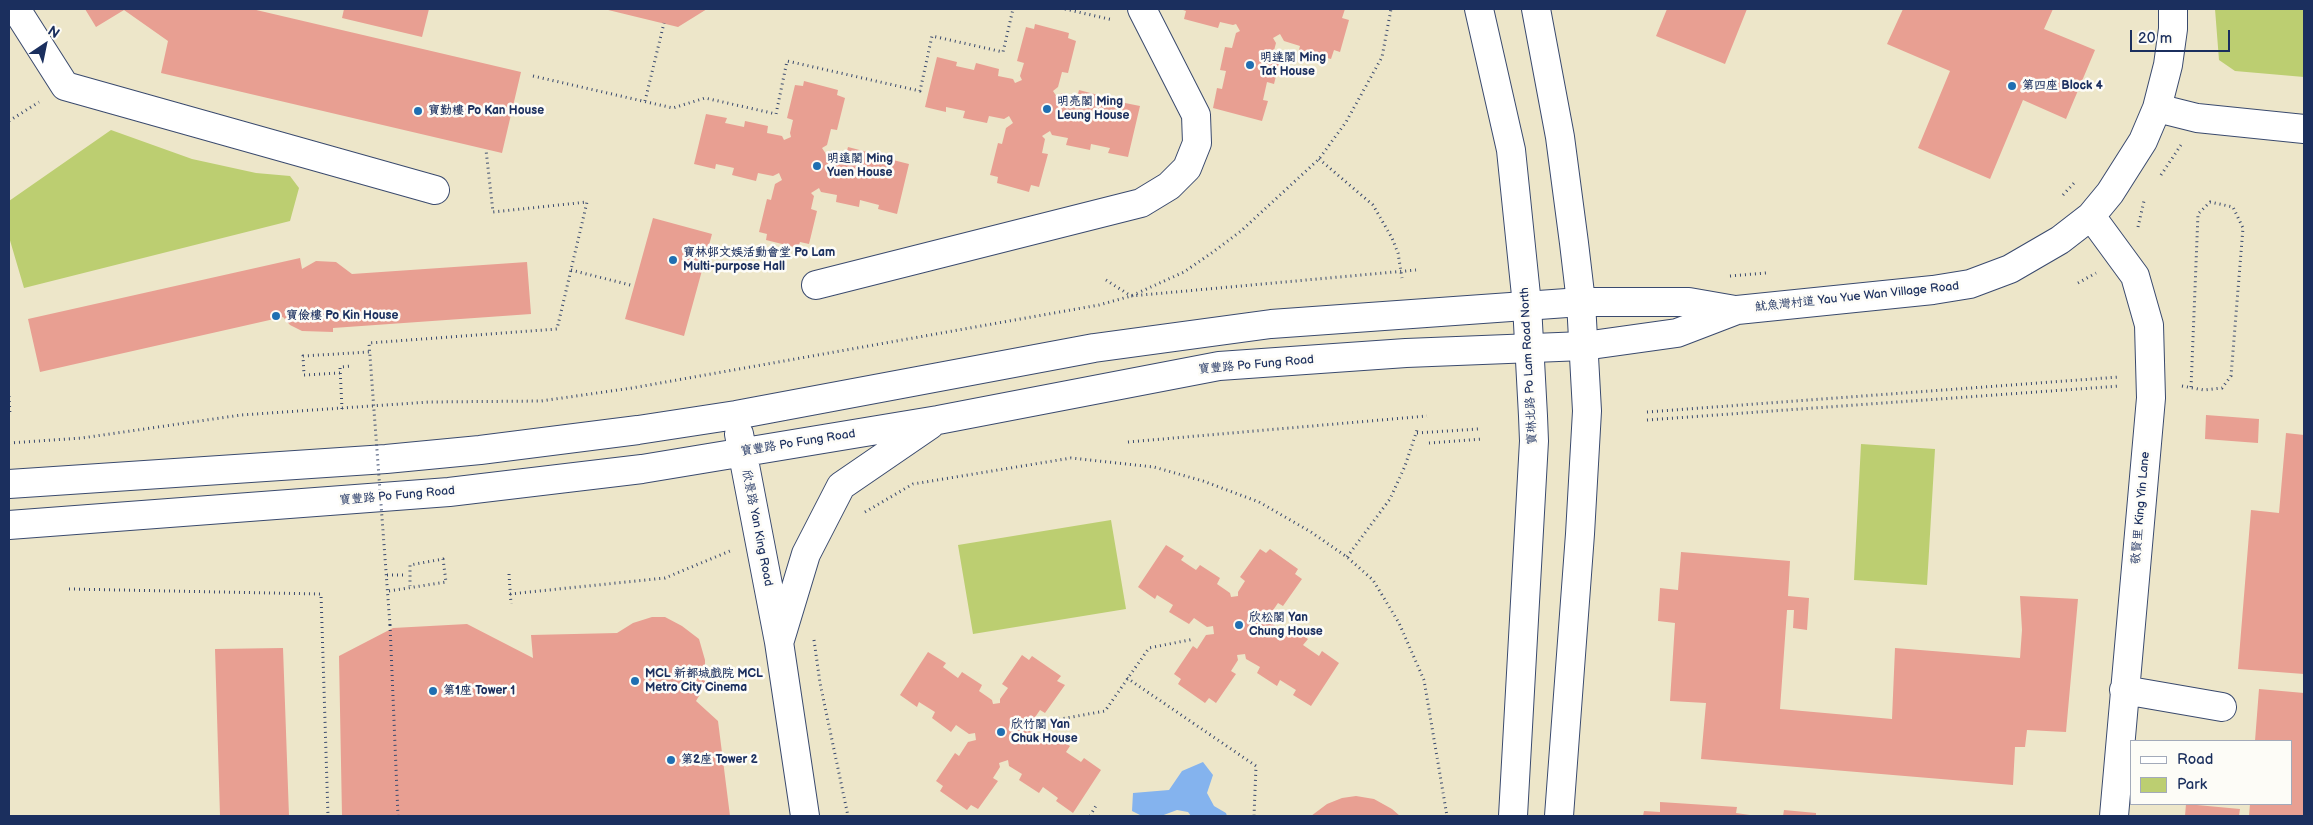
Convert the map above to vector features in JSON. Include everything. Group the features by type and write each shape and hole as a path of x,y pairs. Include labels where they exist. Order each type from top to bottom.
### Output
{"street":[{"path":"16,9 65,86 435,190"},
{"name":"寶琳北路 Po Lam Road North","path":"1480,9 1511,150 1527,305 1534,441 1513,816"},
{"path":"1536,9 1560,137 1581,302 1587,411 1580,534 1559,816"},
{"name":"魷魚灣村道 Yau Yue Wan Village Road","path":"1584,346 1676,333 1737,310 1933,290 1970,284 2010,269 2060,240 2091,216 2110,194 2128,166 2143,141 2157,108 2168,64 2173,29 2172,9"},
{"path":"816,285 1141,203 1168,186 1187,168 1197,143 1196,115 1131,15"},
{"path":"2157,108 2197,118 2304,129"},
{"name":"敬賢里 King Yin Lane","path":"2091,216 2135,276 2149,325 2151,398 2114,816"},
{"path":"9,484 386,459 480,450 638,430 736,415 1094,348 1180,335 1270,324 1581,302"},
{"name":"魷魚灣村道 Yau Yue Wan Village Road","path":"1581,302 1688,302 1737,310"},
{"name":"寶豐路 Po Fung Road","path":"9,525 449,492 642,469 938,420 1219,366 1406,352 1584,346"},
{"name":"欣景路 Yan King Road","path":"736,415 779,642 805,816"},
{"name":"欣景路 Yan King Road","path":"779,642 806,554 841,486 938,420"},
{"path":"2124,690 2222,707"}],"path":[{"path":"533,76 673,108 705,98 776,114 787,61 920,91 932,36 1003,52 1013,9"},
{"path":"1065,9 1131,15"},
{"path":"9,443 82,438 241,415 429,402 541,401 662,383 1098,306 1131,296 1184,272 1213,252 1241,231 1319,159 1346,122 1382,57 1390,9"},
{"path":"645,101 664,23"},
{"path":"398,816 389,591 369,343 557,329 588,202 493,212 486,150"},
{"path":"1319,159 1362,193 1373,205 1392,238 1398,253 1402,278"},
{"path":"2060,199 2076,182"},
{"path":"1647,412 2125,377 2191,388 2204,390 2222,388 2231,376 2243,228 2233,207 2210,202 2198,214 2191,388"},
{"path":"571,270 634,286"},
{"path":"1106,280 1131,296 1416,270"},
{"path":"1721,276 1769,273"},
{"path":"340,373 304,375 303,356 369,352"},
{"path":"342,409 340,367 352,366"},
{"path":"1647,420 2124,385"},
{"path":"9,396 10,415"},
{"path":"1128,442 1427,416"},
{"path":"1347,557 1390,499 1405,466 1417,432 1478,429"},
{"path":"1429,443 1483,438"},
{"path":"1154,467 1203,481 1259,502 1311,532 1347,557 1373,580 1399,623 1424,680 1448,816"},
{"path":"389,591 446,582 443,559 410,565 410,586"},
{"path":"387,575 406,574"},
{"path":"509,574 511,604"},
{"path":"68,589 321,594 328,816"},
{"path":"813,634 820,683 848,816"},
{"path":"1044,722 1105,711 1148,648 1194,639"},
{"path":"1127,678 1256,766 1254,816"},
{"path":"1090,816 1097,804"}],"green space":[{"path":"2215,9 2304,9 2304,77 2235,71 2219,60"},
{"path":"111,130 192,159 256,173 290,176 299,188 290,221 24,288 9,237 9,201"},
{"path":"1861,444 1935,449 1927,585 1854,580"},
{"path":"1111,520 1126,609 973,634 958,545"}],"water":[{"path":"1203,762 1213,775 1207,793 1214,806 1226,813 1227,816 1191,816 1188,812 1177,810 1161,816 1142,816 1132,811 1133,793 1169,790 1182,771"}],"building":[{"name":"寶勤樓 Po Kan House","path":"85,9 252,9 521,72 502,153 161,73 168,41 124,10 96,27"},
{"path":"344,9 429,9 422,37 342,18"},
{"path":"604,9 707,9 678,27"},
{"name":"明達閣 Ming Tat House","path":"1180,9 1345,9 1342,18 1349,20 1340,52 1334,50 1331,59 1299,50 1300,46 1284,41 1280,34 1273,38 1276,43 1272,58 1280,60 1274,84 1267,82 1263,100 1268,101 1262,121 1213,108 1217,88 1222,89 1226,71 1220,70 1225,47 1232,48 1236,33 1240,31 1236,24 1220,22 1218,28 1184,19 1186,11"},
{"path":"1667,9 1747,9 1725,64 1656,36"},
{"name":"第四座 Block 4","path":"1903,9 2053,9 2044,29 2095,50 2066,119 2023,100 1990,179 1918,148 1950,71 1887,44"},
{"name":"明亮閣 Ming Leung House","path":"1035,24 1069,33 1068,38 1076,41 1068,73 1062,72 1058,87 1053,91 1057,97 1062,93 1077,97 1079,90 1102,96 1101,103 1119,107 1120,102 1140,106 1128,157 1108,153 1110,148 1091,144 1090,150 1066,145 1068,138 1052,135 1050,131 1042,136 1045,139 1042,153 1048,154 1039,187 1031,185 1029,192 997,183 998,177 990,175 998,143 1002,144 1006,128 1013,123 1009,116 1004,119 989,116 987,123 963,118 965,111 946,107 946,112 925,107 937,57 957,62 956,66 974,70 976,63 999,69 998,76 1013,79 1015,83 1022,80 1020,76 1024,63 1017,61 1026,27 1034,29"},
{"name":"明遠閣 Ming Yuen House","path":"804,81 838,90 837,95 845,98 837,130 831,129 827,145 822,148 826,154 831,151 846,154 848,147 871,153 870,159 888,163 889,159 909,164 897,214 878,209 879,205 860,200 859,207 836,202 837,195 821,192 819,188 811,193 814,196 811,209 817,211 809,244 800,242 798,248 766,240 767,234 759,232 767,199 771,200 775,184 782,180 779,173 773,176 758,173 756,181 732,175 734,168 716,164 715,169 694,164 706,114 727,118 725,123 744,127 745,121 768,126 767,133 782,136 784,140 791,137 793,120 787,118 795,85 803,86"},
{"name":"寶林邨文娛活動會堂 Po Lam Multi-purpose Hall","path":"653,218 712,234 684,336 625,319"},
{"name":"寶儉樓 Po Kin House","path":"300,258 302,269 316,261 336,262 352,274 527,262 531,314 333,328 333,332 302,331 290,325 283,317 40,372 28,319"},
{"path":"2206,415 2259,419 2258,443 2205,439"},
{"path":"2286,433 2304,435 2304,674 2238,669 2251,510 2279,513"},
{"name":"欣松閣 Yan Chung House","path":"1166,545 1184,556 1181,560 1196,570 1200,565 1220,578 1217,584 1230,593 1231,597 1238,596 1238,592 1245,581 1240,577 1260,549 1266,553 1270,549 1298,569 1295,574 1302,579 1283,606 1278,603 1269,616 1262,617 1264,624 1271,623 1284,632 1287,626 1308,639 1303,645 1319,656 1322,651 1339,663 1311,706 1293,695 1296,690 1280,680 1277,686 1257,673 1260,667 1246,659 1245,654 1237,655 1238,660 1231,671 1236,674 1216,703 1209,698 1205,703 1178,684 1181,679 1174,674 1193,646 1197,649 1206,635 1214,634 1213,626 1207,627 1194,618 1189,624 1169,612 1173,605 1157,595 1155,599 1138,587"},
{"path":"1681,552 1790,561 1788,596 1809,598 1807,630 1793,628 1794,610 1787,610 1780,709 1892,719 1895,648 2020,658 2022,630 2020,596 2078,599 2066,732 2027,730 2025,747 2015,747 2013,785 1701,759 1706,703 1670,701 1675,623 1658,621 1660,588 1678,590"},
{"path":"652,617 665,617 682,626 699,639 705,660 705,686 696,701 718,721 730,816 342,816 339,656 393,628 467,624 533,658 531,635 617,633 633,623"},
{"path":"283,648 289,816 220,816 215,649"},
{"name":"欣竹閣 Yan Chuk House","path":"928,652 946,663 943,667 958,678 962,672 982,685 979,691 992,700 993,704 1000,703 1000,699 1008,688 1002,684 1022,655 1029,660 1032,656 1061,676 1057,681 1065,685 1045,713 1040,710 1031,723 1025,724 1027,731 1033,730 1046,739 1049,733 1070,746 1066,752 1081,762 1084,758 1101,770 1073,813 1056,801 1058,798 1043,787 1039,793 1019,780 1022,774 1009,766 1008,760 999,763 1000,767 993,778 998,781 978,809 971,805 967,810 940,791 943,786 936,781 955,753 959,756 968,742 976,740 975,733 969,734 956,725 951,732 932,718 935,712 919,702 917,707 900,695"},
{"path":"2259,689 2304,693 2304,816 2249,816 2250,805 2293,805 2293,740 2255,740"},
{"path":"1356,796 1374,799 1400,816 1311,816 1327,804 1342,798"},
{"path":"1660,802 1737,807 1736,813 1757,816 1643,816 1644,811 1660,812"},
{"path":"2186,805 2240,809 2239,816 2185,816"},
{"path":"1784,810 1816,813 1816,816 1783,816"}],"place":[{"name":"明達閣 Ming Tat House","path":"1250,65"},
{"name":"第四座 Block 4","path":"2012,86"},
{"name":"明亮閣 Ming Leung House","path":"1047,109"},
{"name":"寶勤樓 Po Kan House","path":"418,111"},
{"name":"明遠閣 Ming Yuen House","path":"817,166"},
{"name":"寶林邨文娛活動會堂 Po Lam Multi-purpose Hall","path":"673,260"},
{"name":"寶儉樓 Po Kin House","path":"276,316"},
{"name":"欣松閣 Yan Chung House","path":"1239,625"},
{"name":"MCL 新都城戲院 MCL Metro City Cinema","path":"635,681"},
{"name":"第1座 Tower 1","path":"433,691"},
{"name":"欣竹閣 Yan Chuk House","path":"1001,732"},
{"name":"第2座 Tower 2","path":"671,760"}]}
